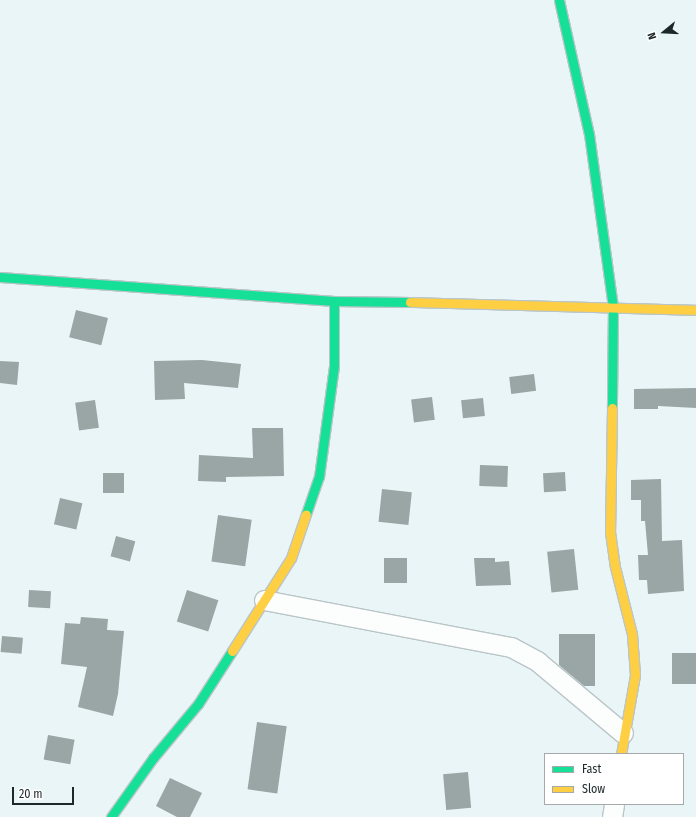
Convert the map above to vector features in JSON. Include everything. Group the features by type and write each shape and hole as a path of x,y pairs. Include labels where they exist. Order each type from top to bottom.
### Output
{"street":[{"path":"559,0 589,134 613,306 610,532 615,567 632,634 635,675 621,753"},
{"path":"0,277 334,301 613,306 696,310"},
{"path":"111,817 153,758 198,704 291,558 319,477 334,366 334,301"},
{"path":"264,600 511,647 538,661 624,733"},
{"path":"612,817 614,805"}],"building":[{"path":"76,310 108,318 101,345 69,337"},
{"path":"202,360 241,364 238,388 184,383 185,399 155,400 154,361"},
{"path":"0,361 19,362 17,385 0,383"},
{"path":"534,374 536,391 511,394 509,377"},
{"path":"696,388 696,408 658,406 658,409 634,409 634,389"},
{"path":"432,397 435,420 414,422 411,400"},
{"path":"483,398 485,416 463,418 461,400"},
{"path":"95,400 99,428 79,431 75,403"},
{"path":"252,428 283,428 284,476 226,477 226,482 198,481 199,455 253,458"},
{"path":"480,465 508,466 507,487 479,486"},
{"path":"565,472 566,491 544,492 543,473"},
{"path":"103,473 124,473 124,493 103,493"},
{"path":"661,479 662,541 682,540 684,591 648,594 647,580 639,580 638,555 648,555 645,521 641,521 641,500 631,500 631,480"},
{"path":"382,489 412,492 408,525 379,522"},
{"path":"60,498 82,503 76,529 54,524"},
{"path":"218,515 252,520 245,566 211,562"},
{"path":"116,536 135,541 130,561 111,556"},
{"path":"574,549 578,590 551,593 547,552"},
{"path":"384,558 407,558 407,583 384,583"},
{"path":"474,558 495,558 495,562 509,561 511,585 476,586"},
{"path":"29,590 51,591 50,608 28,607"},
{"path":"187,590 218,600 208,632 177,621"},
{"path":"81,617 108,619 107,630 124,631 118,694 113,716 78,707 87,667 61,664 65,623 80,624"},
{"path":"559,634 595,634 595,686 584,686 559,665"},
{"path":"2,636 23,638 22,654 1,652"},
{"path":"672,653 696,653 696,684 672,684"},
{"path":"257,722 287,726 277,794 248,789"},
{"path":"48,735 75,740 70,764 44,760"},
{"path":"468,772 471,808 446,810 443,774"},
{"path":"170,778 202,793 190,817 177,817 156,806"}],"traffic: fast":[{"path":"559,0 589,134 613,306 612,408"},
{"path":"0,277 334,301 410,302"},
{"path":"306,514 319,477 334,366 334,301"},
{"path":"111,817 153,758 198,704 232,651"}],"traffic: slow":[{"path":"410,302 696,310"},
{"path":"612,408 610,532 615,567 632,634 635,675 621,753"},
{"path":"232,651 291,558 306,514"}]}
